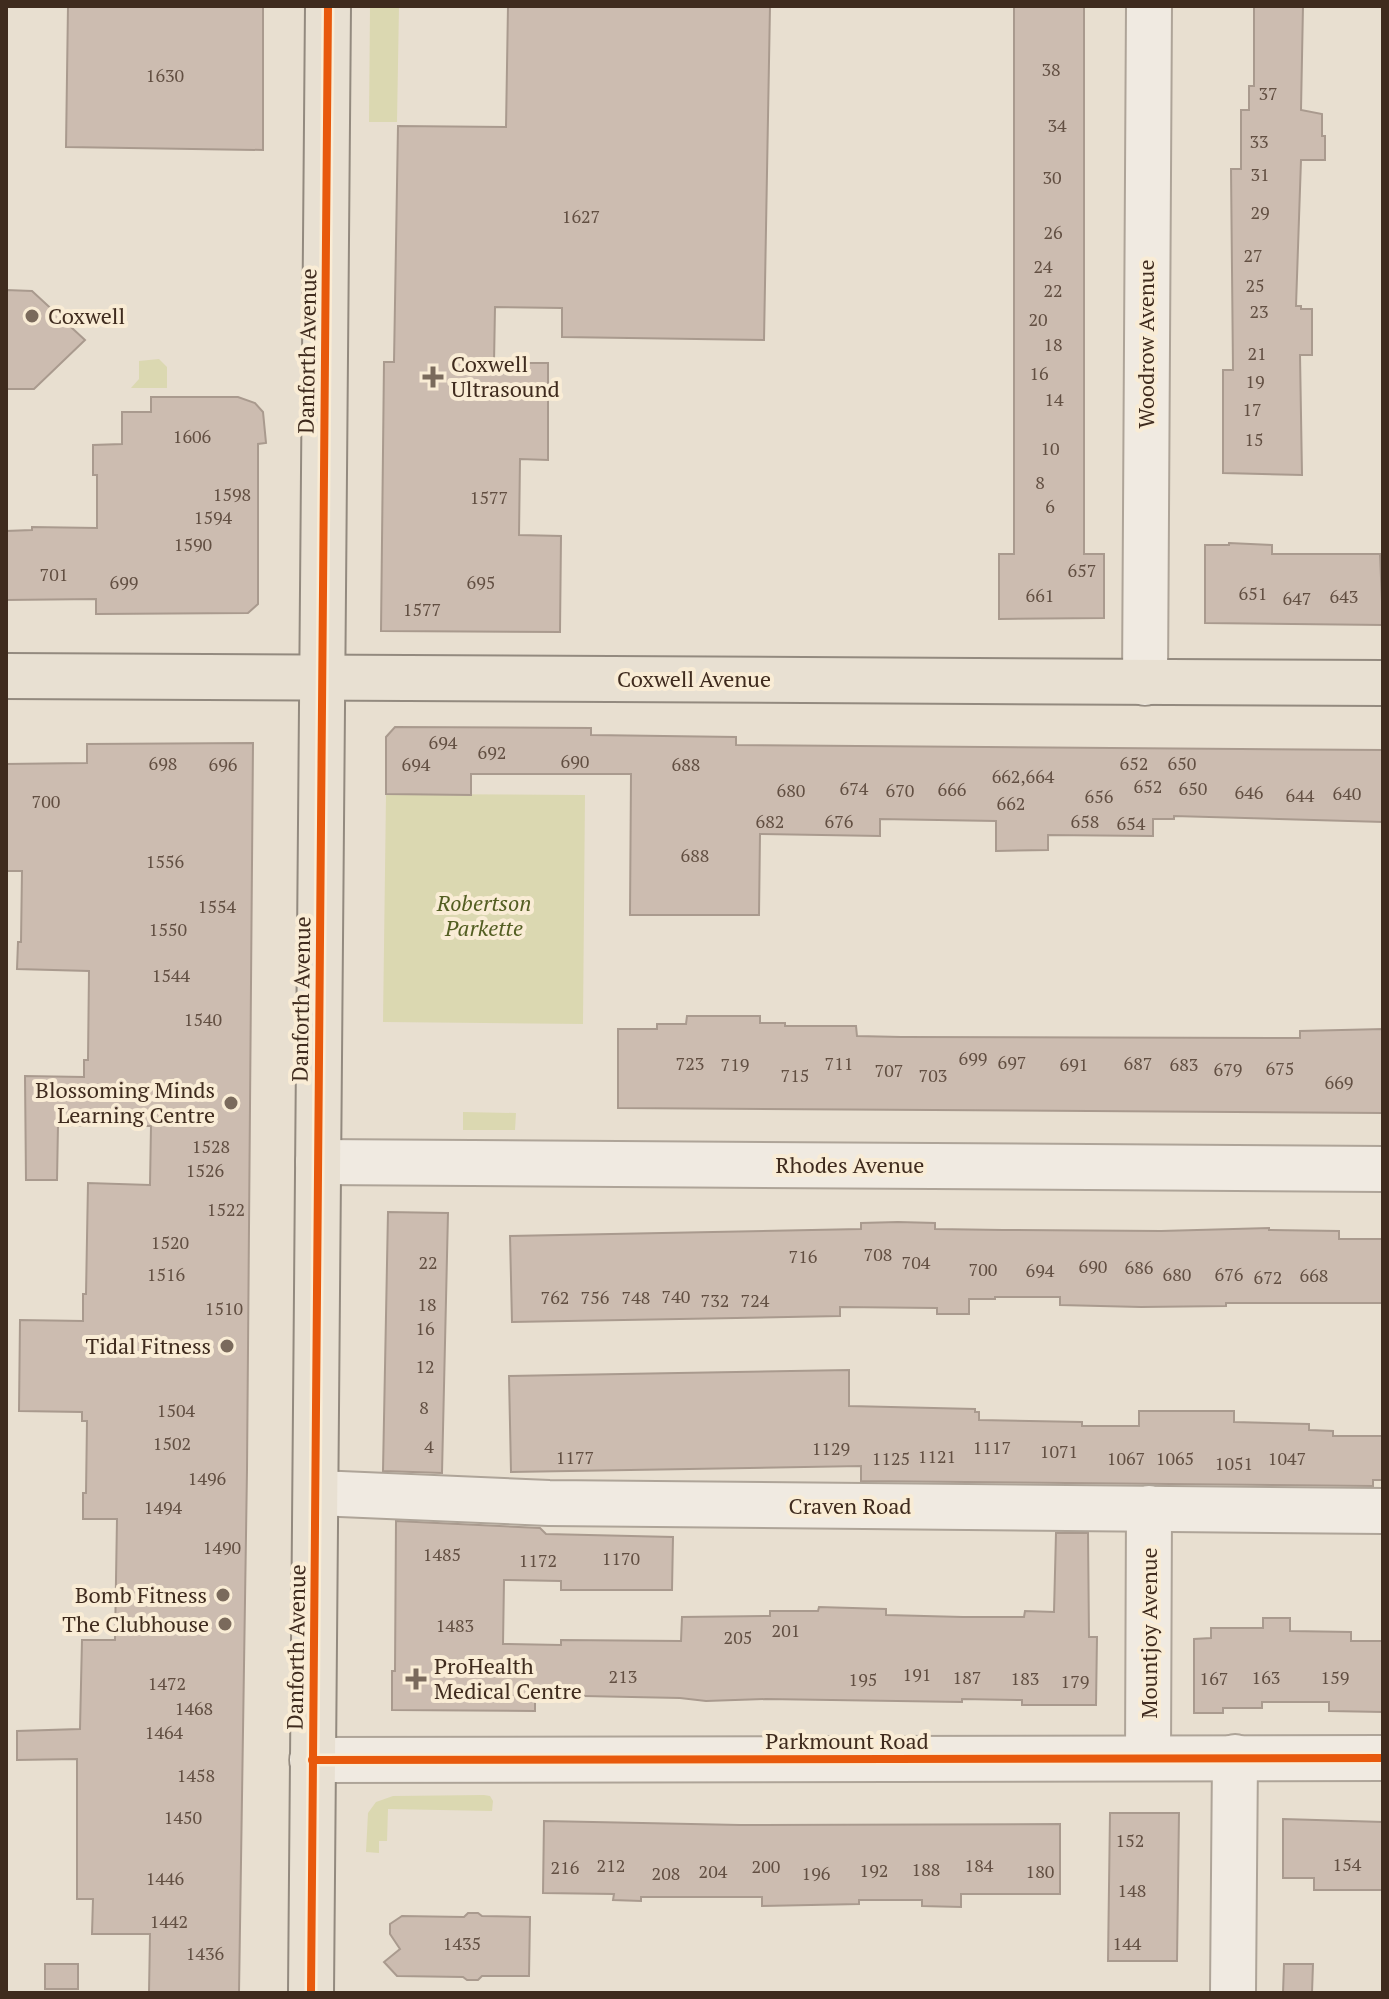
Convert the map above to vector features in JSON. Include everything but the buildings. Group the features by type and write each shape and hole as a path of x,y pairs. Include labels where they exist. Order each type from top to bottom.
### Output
{"main road":[{"name":"Danforth Avenue","path":"311,1993 328,6"},
{"name":"Coxwell Avenue","path":"6,676 1383,683"}],"street":[{"name":"Woodrow Avenue","path":"1145,683 1149,6"},
{"name":"Rhodes Avenue","path":"318,1162 1383,1169"},
{"name":"Craven Road","path":"317,1493 549,1503 1383,1511"},
{"name":"Mountjoy Avenue","path":"1148,1757 1149,1508"},
{"path":"1233,1993 1235,1757"},
{"name":"Parkmount Road","path":"312,1760 1383,1758"}],"green space":[{"path":"370,6 399,6 397,122 369,122"},
{"path":"159,359 167,367 167,388 131,388 139,379 139,361"},
{"name":"Robertson Parkette","path":"386,794 585,795 583,1024 383,1022"},
{"path":"463,1112 516,1113 515,1130 463,1130"},
{"path":"393,1796 490,1796 493,1801 492,1811 388,1809 387,1841 379,1841 379,1853 366,1852 368,1813 376,1802"}],"cycle path":[{"path":"311,1993 328,6"},
{"path":"312,1760 1383,1758"}],"place":[{"name":"Coxwell","path":"32,316"},
{"name":"Coxwell Ultrasound","path":"433,377"},
{"name":"Blossoming Minds Learning Centre","path":"231,1103"},
{"name":"Tidal Fitness","path":"227,1346"},
{"name":"Bomb Fitness","path":"223,1595"},
{"name":"The Clubhouse","path":"225,1624"},
{"name":"ProHealth Medical Centre","path":"416,1679"}]}
